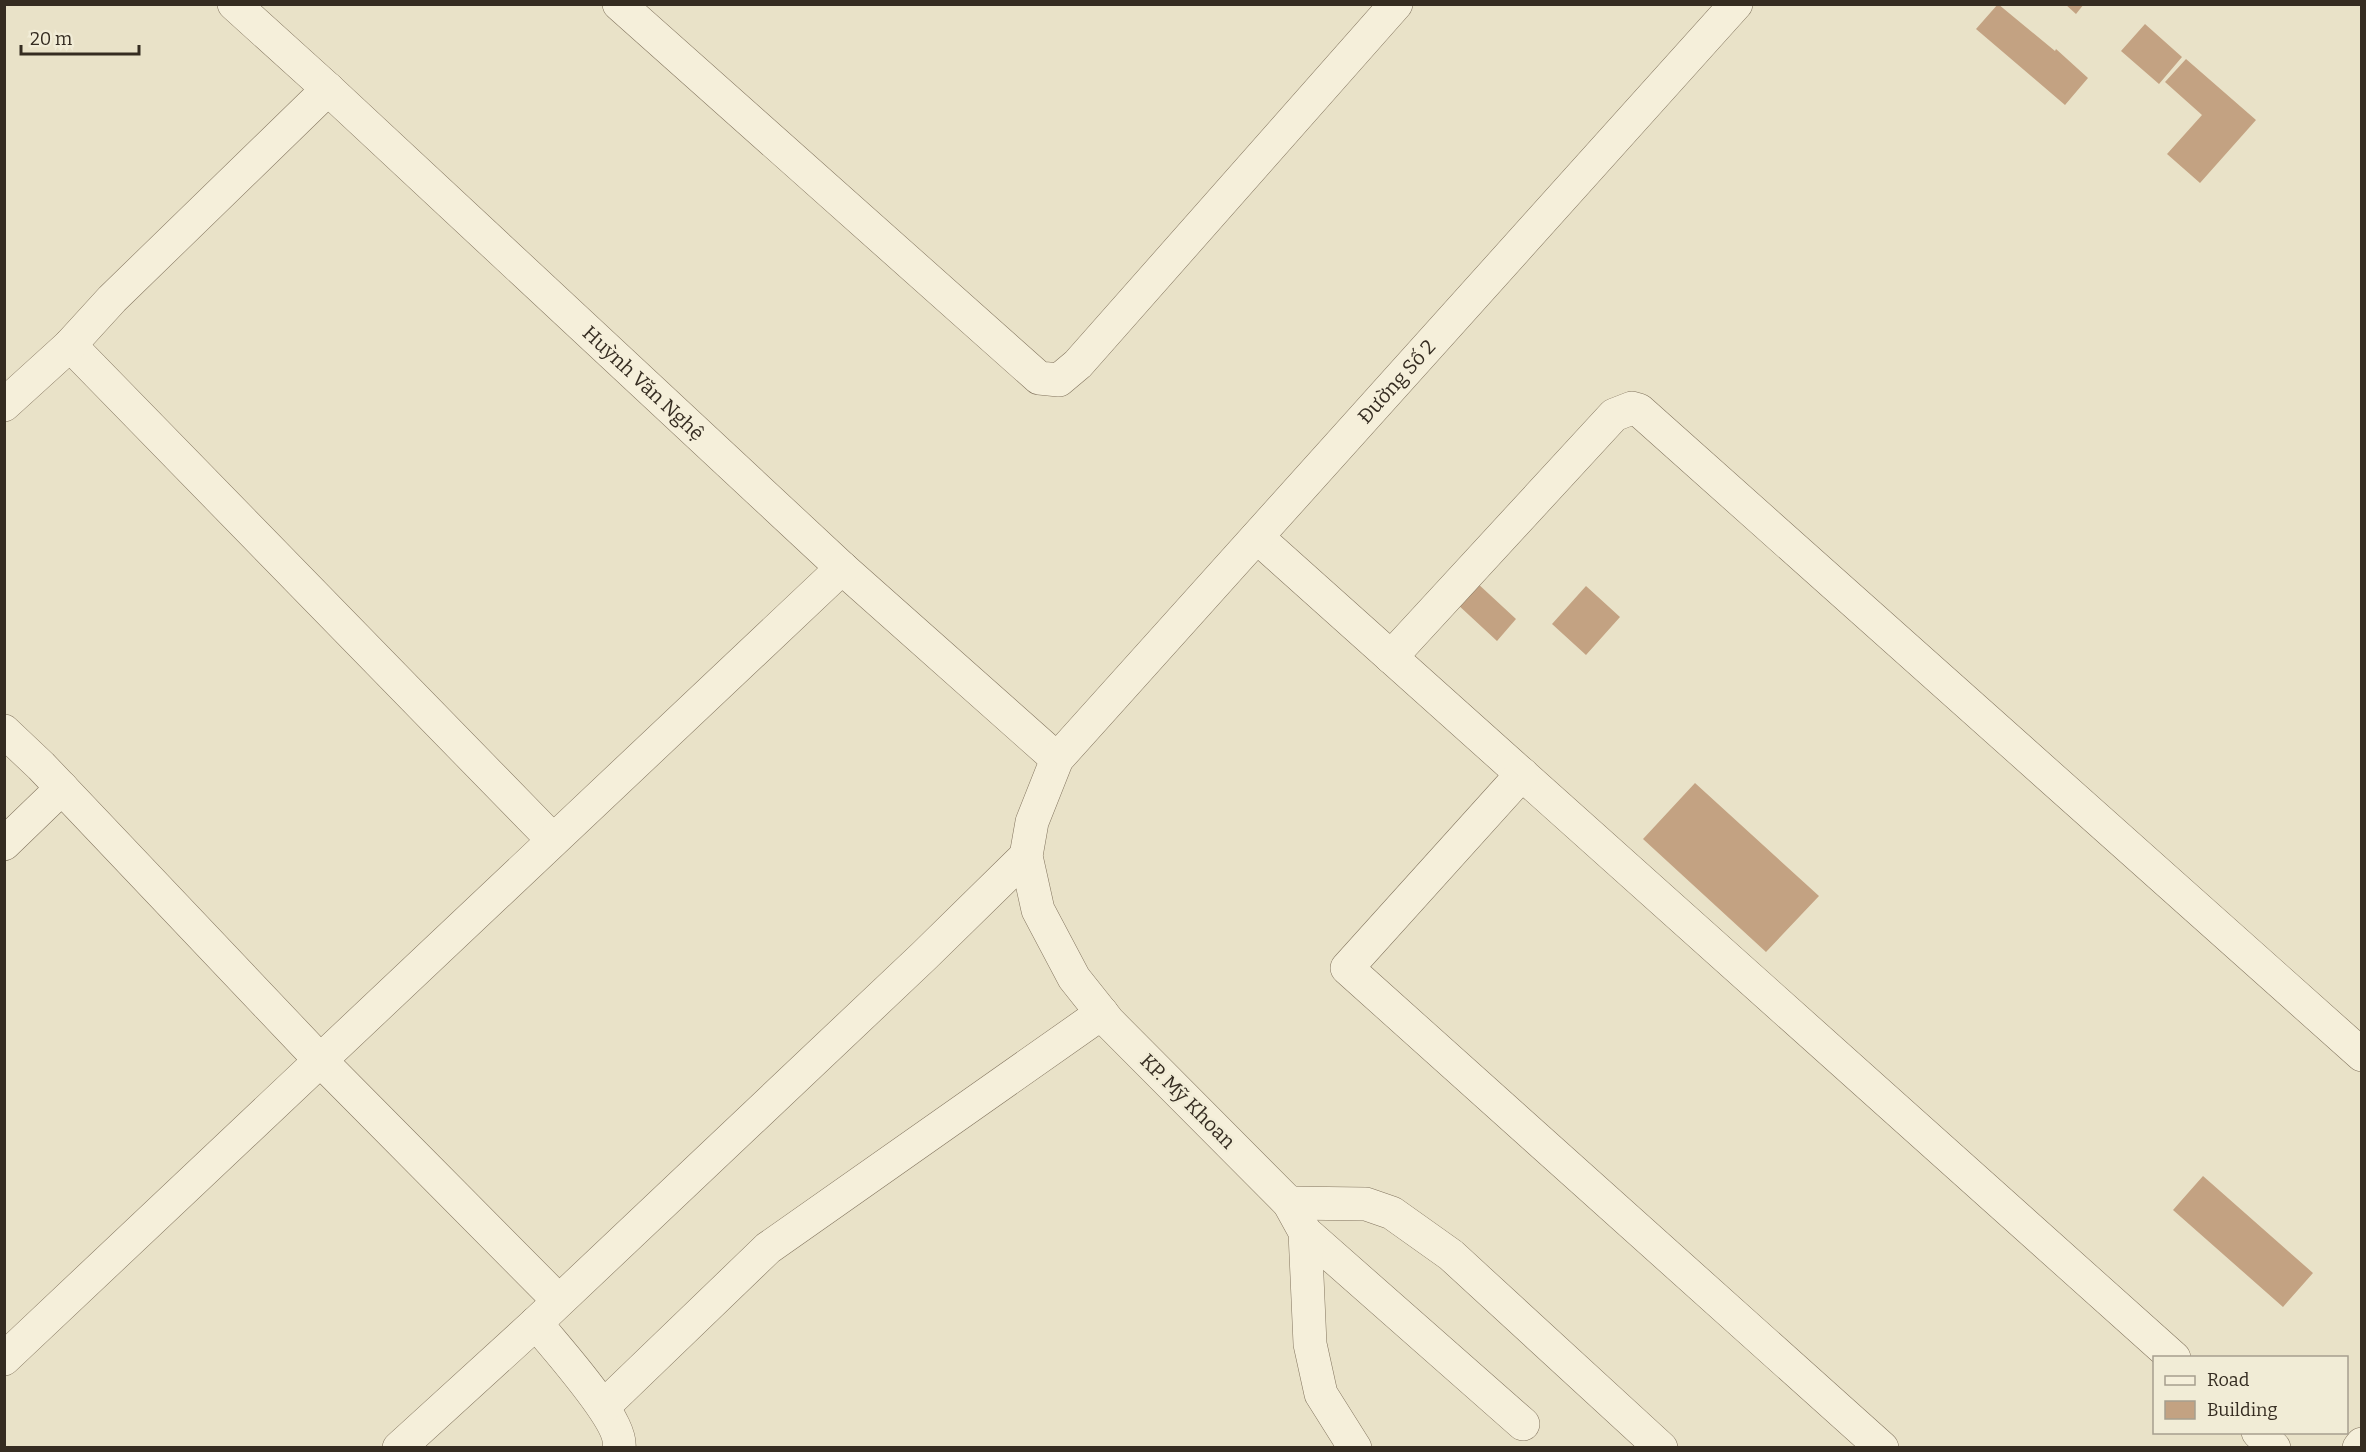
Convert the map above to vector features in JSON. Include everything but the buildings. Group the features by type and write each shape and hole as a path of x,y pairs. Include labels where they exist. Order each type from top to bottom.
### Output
{"street":[{"name":"Huỳnh Văn Nghệ","path":"234,4 328,88 842,568 1057,759"},
{"path":"619,4 1039,378 1059,380 1078,364 1395,4"},
{"name":"Đường Số 2","path":"1057,759 1736,4"},
{"path":"4,405 70,345 112,299 328,88"},
{"path":"70,345 552,840"},
{"path":"1390,657 1614,415 1632,408 1639,410 2361,1055"},
{"path":"1257,537 2172,1356"},
{"path":"4,1359 842,568"},
{"path":"4,731 62,788 321,1061 547,1312 603,1406 620,1439 619,1448"},
{"name":"KP. Mỹ Khoan","path":"1057,759 1032,822 1026,856 1038,910 1074,978 1102,1013 1178,1093 1289,1203 1305,1232 1312,1354 1322,1394 1355,1448"},
{"path":"1522,774 1347,968 1882,1448"},
{"path":"4,844 62,788"},
{"path":"399,1448 547,1312 924,956 1026,856"},
{"path":"603,1406 768,1248 1102,1013"},
{"path":"1289,1203 1366,1204 1392,1213 1451,1255 1661,1448"},
{"path":"1305,1232 1522,1424"},
{"path":"2260,1434 2274,1448"}]}
